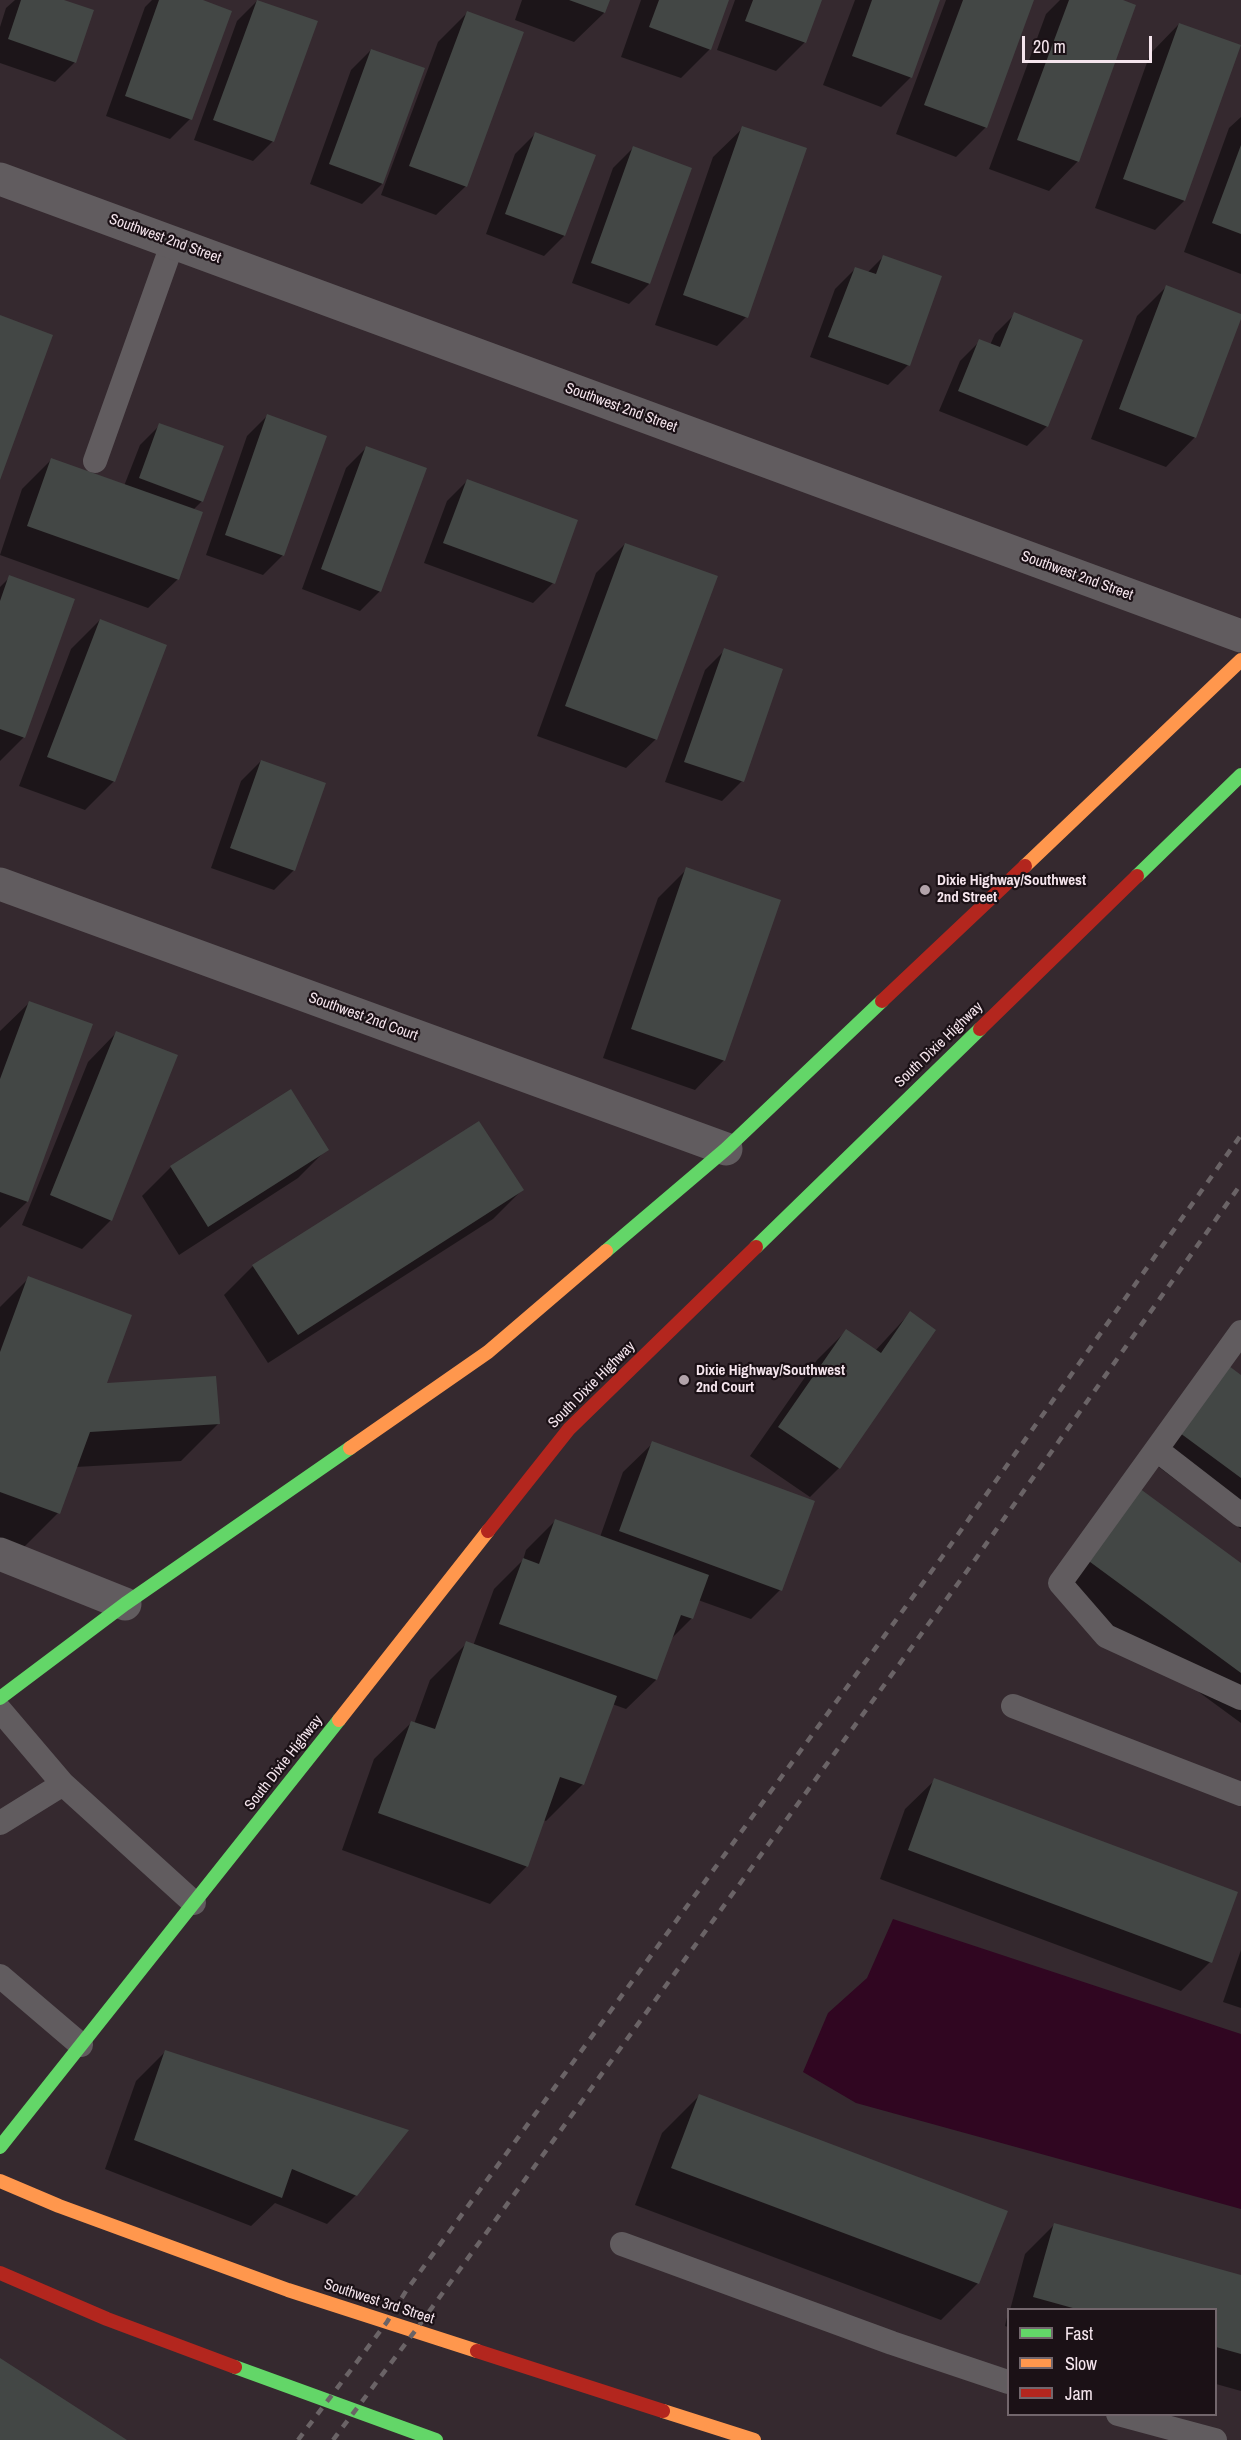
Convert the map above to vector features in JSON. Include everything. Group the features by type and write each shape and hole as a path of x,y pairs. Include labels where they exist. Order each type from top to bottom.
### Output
{"main road":[{"path":"0,1698 125,1604 488,1352 726,1149 1241,660"},
{"name":"South Dixie Highway","path":"0,2147 569,1429 1241,775"},
{"name":"Southwest 3rd Street","path":"0,2181 59,2206 288,2290 754,2440"},
{"path":"0,2273 107,2319 436,2440"}],"street":[{"name":"Southwest 2nd Street","path":"0,179 1241,636"},
{"name":"Southwest 2nd Court","path":"0,884 726,1149"},
{"path":"0,1554 125,1604"}],"lane":[{"path":"94,461 173,242"},
{"path":"1241,1332 1060,1583 1106,1636 1241,1698"},
{"path":"1157,1450 1241,1515"},
{"path":"1013,1706 1241,1794"},
{"path":"0,1710 63,1784 194,1903"},
{"path":"0,1823 63,1784"},
{"path":"0,1977 81,2045"},
{"path":"622,2244 892,2343 1007,2382"},
{"path":"1123,2416 1215,2440"}],"shaded area":[{"path":"893,1919 1241,2034 1241,2209 856,2103 803,2072 828,2013 867,1978"}],"building":[{"path":"21,0 64,0 94,10 76,63 8,39"},
{"path":"159,0 203,0 232,11 192,120 125,96"},
{"path":"257,0 318,21 274,142 213,120"},
{"path":"569,0 610,0 605,13"},
{"path":"659,0 729,0 711,50 649,27"},
{"path":"753,0 822,0 806,43 745,21"},
{"path":"872,0 940,0 912,78 852,56"},
{"path":"963,0 1034,0 987,128 924,105"},
{"path":"1069,0 1123,0 1136,5 1079,162 1017,140"},
{"path":"467,11 524,32 467,187 409,166"},
{"path":"1179,23 1241,45 1185,201 1123,179"},
{"path":"371,49 425,68 383,184 329,164"},
{"path":"742,126 807,148 748,318 683,295"},
{"path":"535,132 596,155 565,236 505,214"},
{"path":"1241,145 1241,234 1212,223"},
{"path":"633,146 692,168 650,284 591,263"},
{"path":"883,255 942,276 910,366 828,337 855,267 876,274"},
{"path":"1166,285 1241,314 1196,438 1119,409"},
{"path":"1014,312 1083,340 1048,427 958,391 979,339 1000,347"},
{"path":"0,315 53,335 0,480"},
{"path":"267,414 327,436 284,556 225,535"},
{"path":"159,423 224,446 203,502 139,478"},
{"path":"366,446 427,468 381,592 321,569"},
{"path":"51,458 203,512 179,580 27,526"},
{"path":"467,479 578,520 555,584 443,543"},
{"path":"625,543 718,576 657,740 565,706"},
{"path":"9,575 75,599 25,738 0,729 0,601"},
{"path":"100,619 167,645 115,782 47,757"},
{"path":"724,648 783,669 744,782 684,762"},
{"path":"261,760 326,783 295,871 230,848"},
{"path":"686,867 781,900 725,1061 631,1029"},
{"path":"29,1001 93,1024 28,1202 0,1192 0,1079"},
{"path":"116,1031 178,1055 112,1221 50,1195"},
{"path":"291,1089 329,1150 208,1227 170,1166"},
{"path":"479,1121 524,1190 298,1335 252,1265"},
{"path":"28,1276 132,1315 107,1383 216,1376 220,1424 90,1432 60,1514 0,1492 0,1352"},
{"path":"910,1311 936,1330 840,1469 778,1427 846,1329 881,1353"},
{"path":"1229,1366 1241,1375 1241,1478 1180,1433"},
{"path":"652,1441 815,1501 782,1591 619,1531"},
{"path":"1139,1488 1241,1563 1241,1673 1086,1559"},
{"path":"555,1519 709,1575 693,1619 681,1615 657,1680 499,1624 523,1558 539,1564"},
{"path":"466,1641 617,1696 584,1785 560,1777 528,1867 378,1813 411,1721 435,1729"},
{"path":"934,1778 1238,1892 1212,1963 908,1850"},
{"path":"165,2050 409,2130 357,2196 292,2169 282,2198 134,2140"},
{"path":"699,2094 1008,2211 979,2284 671,2168"},
{"path":"1054,2223 1241,2275 1241,2354 1217,2347 1217,2308 1073,2308 1033,2297"},
{"path":"0,2358 127,2440 0,2440"}],"railway":[{"path":"298,2440 387,2322 406,2291 942,1557 1241,1135"},
{"path":"333,2440 415,2331 967,1571 1241,1184"}],"traffic: fast":[{"path":"1137,876 1241,775"},
{"path":"606,1251 726,1149 882,1001"},
{"path":"756,1247 980,1029"},
{"path":"0,1698 125,1604 350,1448"},
{"path":"0,2147 339,1720"},
{"path":"235,2367 436,2440"}],"traffic: slow":[{"path":"1025,866 1241,660"},
{"path":"350,1448 488,1352 606,1251"},
{"path":"339,1720 488,1531"},
{"path":"0,2181 59,2206 288,2290 477,2351"},
{"path":"663,2411 754,2440"}],"traffic: jam":[{"path":"882,1001 1025,866"},
{"path":"980,1029 1137,876"},
{"path":"488,1531 569,1429 756,1247"},
{"path":"0,2273 107,2319 235,2367"},
{"path":"477,2351 663,2411"}],"place":[{"name":"Dixie Highway/Southwest 2nd Street","path":"925,890"},
{"name":"Dixie Highway/Southwest 2nd Court","path":"684,1380"}]}
